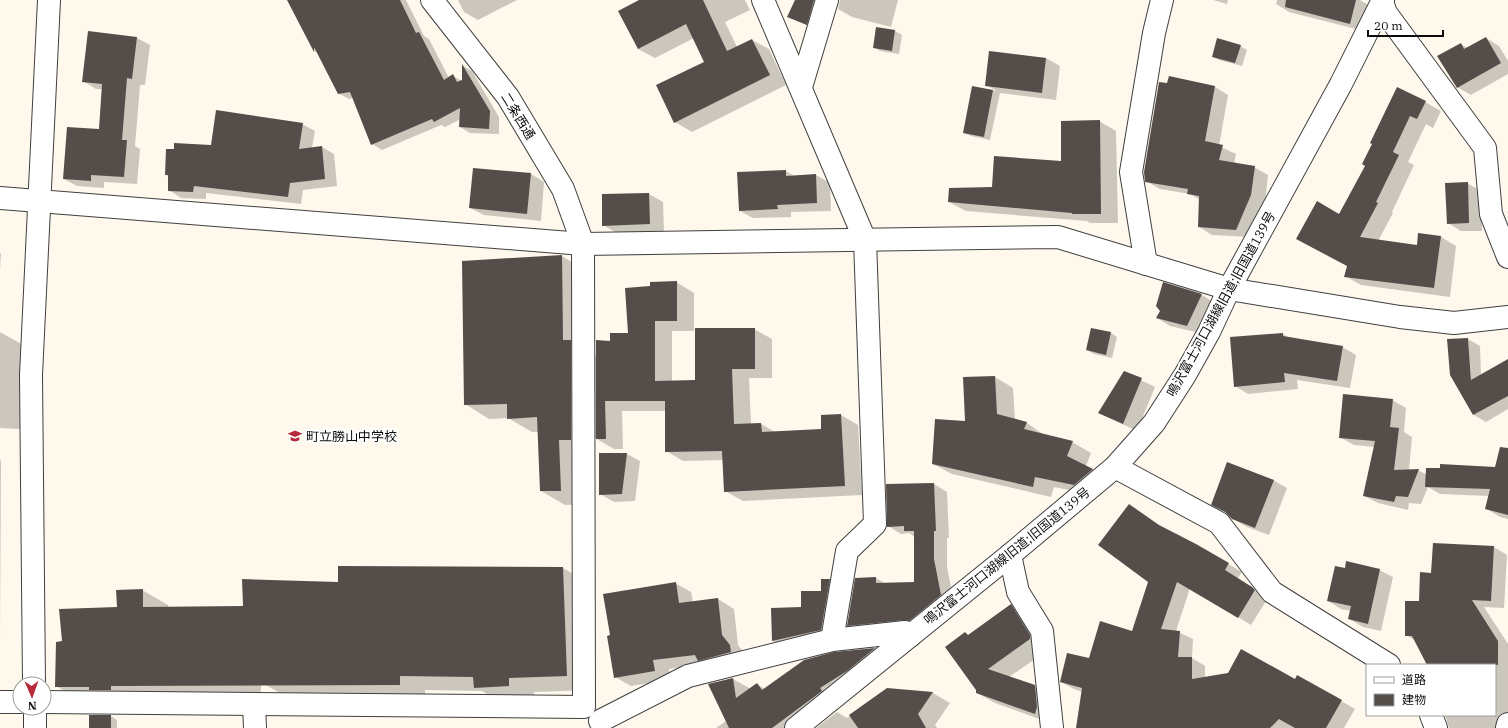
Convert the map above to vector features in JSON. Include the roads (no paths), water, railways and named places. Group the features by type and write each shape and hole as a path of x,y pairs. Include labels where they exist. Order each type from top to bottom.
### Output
{"street":[{"path":"34,676 31,375 49,0"},
{"name":"二条西通","path":"432,0 508,97 563,189 583,244 597,719"},
{"path":"763,0 865,240 875,524 847,551 832,640"},
{"path":"801,87 827,0"},
{"path":"1146,264 1131,172 1154,33 1162,0"},
{"path":"1383,1 1386,13 1485,148 1491,214 1508,257"},
{"name":"鳴沢富士河口湖線旧道;旧国道139号","path":"796,728 1010,555 1115,467 1154,423 1185,375 1209,332 1229,289 1341,84 1383,1"},
{"path":"0,198 583,244 1058,237 1229,289 1400,317 1454,323 1508,317"},
{"path":"1115,467 1219,523 1272,592 1388,664"},
{"path":"1010,555 1018,592 1042,631 1052,728"},
{"path":"52,702 254,704 597,719 688,676 832,640 905,632 910,636"},
{"path":"0,702 12,702"},
{"path":"254,704 255,728"},
{"path":"34,716 35,728"},
{"path":"1431,716 1436,728"},
{"path":"1507,728 1508,724"}],"place":[{"name":"町立勝山中学校","path":"295,436"}]}
